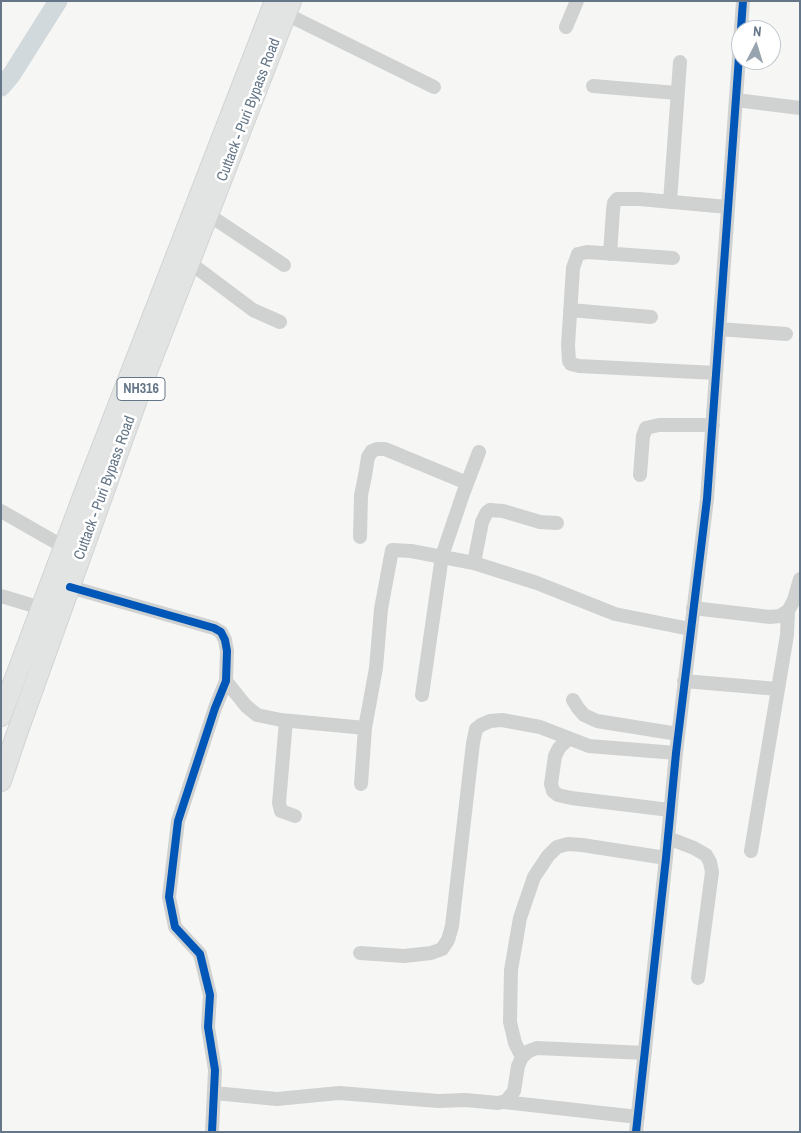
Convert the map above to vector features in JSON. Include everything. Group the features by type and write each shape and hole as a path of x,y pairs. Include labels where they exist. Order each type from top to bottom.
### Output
{"highway":[{"name":"Cuttack - Puri Bypass Road","path":"1,781 149,366 209,215 284,6"},
{"name":"Cuttack - Puri Bypass Road","path":"1,716 64,547 284,6"}],"street":[{"path":"566,27 577,1"},
{"path":"636,1132 678,734 707,499 743,1"},
{"path":"284,6 434,86"},
{"path":"670,202 680,62"},
{"path":"593,86 677,93"},
{"path":"736,100 800,108"},
{"path":"610,254 613,210 617,199 728,206"},
{"path":"209,215 284,265"},
{"path":"672,258 581,252 578,254 574,268 568,356 572,364 578,366 716,373"},
{"path":"189,262 253,310 280,322"},
{"path":"570,310 651,317"},
{"path":"720,329 786,334"},
{"path":"640,475 643,436 646,428 659,425 713,425"},
{"path":"360,537 361,496 368,458 372,451 385,449 467,483"},
{"path":"422,695 442,556 479,452"},
{"path":"474,563 482,522 490,510 503,511 540,522 557,524"},
{"path":"1,511 64,547"},
{"path":"361,784 365,728 376,668 381,609 392,550 411,551 474,563 537,583 615,614 690,630"},
{"path":"751,851 787,635 788,611 794,600 800,579"},
{"path":"70,587 214,628 221,632 225,640 227,651 226,681 215,708 178,820 169,898 175,927 200,954 210,995 208,1027 215,1070 212,1132"},
{"path":"1,596 41,608"},
{"path":"693,608 770,617 780,616 788,611"},
{"path":"226,681 246,706 256,715 365,728"},
{"path":"684,681 778,689"},
{"path":"573,700 584,715 597,721 678,734"},
{"path":"286,720 279,802 281,811 295,816"},
{"path":"360,953 404,956 430,953 442,949 448,940 452,926 473,743 476,729 481,725 490,721 502,720 540,727 589,746 676,753"},
{"path":"569,738 559,748 555,756 551,784 553,791 558,795 670,810"},
{"path":"668,838 694,848 706,855 710,862 712,872 698,978"},
{"path":"522,1057 515,1043 510,1022 511,970 520,918 534,877 548,856 557,847 568,844 666,858"},
{"path":"504,1102 514,1091 518,1066 522,1057 529,1051 537,1048 645,1054"},
{"path":"214,1093 277,1099 339,1093 438,1101 504,1102 638,1117"}],"waterway":[{"path":"1,87 12,74 58,1"}],"cycle path":[{"path":"636,1132 676,753 707,499 743,1"},
{"path":"70,587 214,628 221,632 225,640 227,651 226,681 215,708 178,821 169,897 175,927 200,954 210,995 208,1027 215,1070 212,1132"}]}
